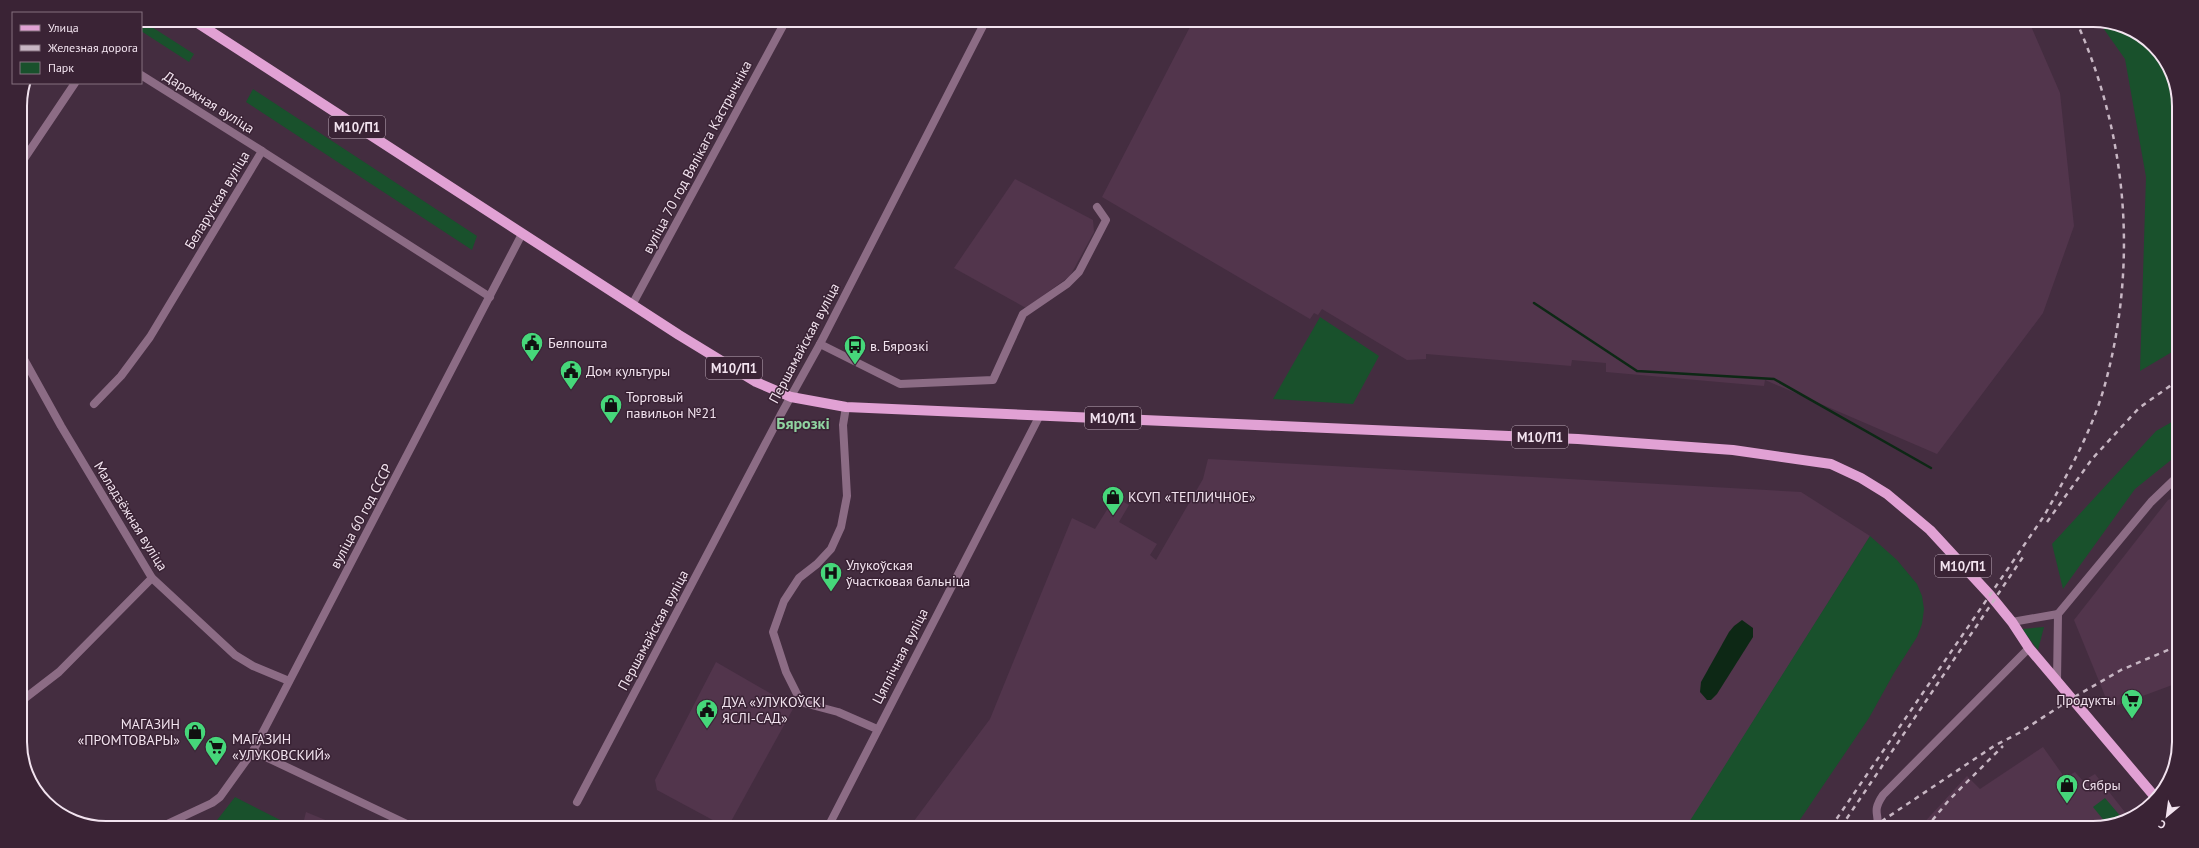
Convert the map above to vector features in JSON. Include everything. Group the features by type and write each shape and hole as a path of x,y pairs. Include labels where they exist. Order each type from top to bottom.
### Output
{"main road":[{"name":"М10/П1","path":"204,27 632,305 756,382 791,397 846,407 1578,439 1733,450 1831,464 1887,494 1908,511 1962,564 2012,622 2029,648 2152,794"}],"street":[{"name":"вуліца 70 год Вялікага Кастрычніка","path":"632,305 782,27"},
{"name":"Першамайская вуліца","path":"577,802 820,344 982,27"},
{"name":"Дарожная вуліца","path":"142,76 262,150"},
{"path":"27,155 74,84"},
{"name":"Беларуская вуліца","path":"94,404 121,376 150,337 262,150 490,297"},
{"path":"820,344 900,384 994,380 1023,314 1066,284 1079,272 1106,220 1097,207"},
{"name":"вуліца 60 год СССР","path":"173,821 212,803 227,788 253,751 522,234"},
{"name":"Маладзёжная вуліца","path":"27,364 65,432 152,578 230,651 253,666 289,681"},
{"path":"846,407 843,425 848,496 840,527 831,549 817,564 799,578 784,601 773,632 786,672 800,700 804,703 838,712 877,729"},
{"name":"Цяплічная вуліца","path":"830,821 1040,415"},
{"path":"2057,681 2058,614 2151,502 2172,482"},
{"path":"27,696 58,672 152,578"},
{"path":"2012,622 2058,614"},
{"path":"1876,821 1875,813 1877,804 1883,795 2029,648"},
{"path":"253,751 401,821"}],"shaded area":[{"path":"1190,27 2031,27 2060,93 2074,226 2043,313 1937,454 1765,380 1764,386 1606,372 1606,363 1572,360 1571,366 1426,354 1426,359 1407,360 1322,309 1318,315 1314,313 1310,319 1102,197"},
{"path":"1015,179 1093,220 1094,232 1070,276 1026,308 954,268"},
{"path":"1208,459 1801,492 1870,536 1691,821 914,821 990,719 1072,518 1095,529 1115,497 1129,505 1119,522 1157,544 1150,555 1156,560 1203,479"},
{"path":"2172,498 2172,685 2110,708 2074,620 2168,500"},
{"path":"1742,620 1753,628 1753,637 1717,694 1711,700 1707,700 1700,692 1701,682 1729,632"},
{"name":"ДУА «УЛУКОЎСКІ ЯСЛІ-САД»","path":"716,662 794,707 731,821 715,821 657,790 655,780"},
{"path":"2043,747 2065,778 2075,772 2083,781 2095,774 2126,814 2118,817 2093,821 1925,821 1967,776 1980,789"},
{"path":"306,812 328,821 304,821"}],"green space":[{"path":"142,27 152,27 194,54 189,62 142,32"},
{"path":"2103,28 2128,35 2149,50 2156,58 2166,76 2172,101 2172,352 2140,371 2146,177 2125,59"},
{"path":"253,89 477,236 472,250 246,102"},
{"path":"1320,317 1379,356 1353,404 1273,399"},
{"path":"2172,422 2172,459 2135,489 2063,589 2052,544 2156,431"},
{"path":"1870,536 1897,560 1917,584 1922,596 1924,609 1922,624 1917,637 1894,673 1869,718 1799,821 1690,821"},
{"path":"2044,627 2038,650 2022,629"},
{"path":"235,797 282,821 216,821"},
{"path":"2105,798 2120,816 2103,820 2093,807"}],"waterway":[{"path":"1534,303 1637,371 1774,379 1931,468"}],"railway":[{"path":"1835,821 2044,516 2070,469 2099,405 2115,342 2121,296 2124,250 2122,204 2117,158 2108,113 2095,68 2079,27"},
{"path":"2047,522 2092,459 2139,408 2172,385"},
{"path":"1845,821 2023,557"},
{"path":"1882,821 1994,746 2019,733 2071,699 2121,670 2172,648"},
{"path":"1932,821 1949,800 2003,746"}],"place":[{"name":"Белпошта","path":"532,362"},
{"name":"в. Бярозкі","path":"855,366"},
{"name":"Дом культуры","path":"571,390"},
{"name":"Торговый павильон №21","path":"611,424"},
{"name":"КСУП «ТЕПЛИЧНОЕ»","path":"1113,516"},
{"name":"Улукоўская ўчастковая бальніца","path":"831,592"},
{"name":"Продукты","path":"2132,720"},
{"name":"ДУА «УЛУКОЎСКІ ЯСЛІ-САД»","path":"707,730"},
{"name":"МАГАЗИН «ПРОМТОВАРЫ»","path":"195,752"},
{"name":"МАГАЗИН «УЛУКОВСКИЙ»","path":"216,766"},
{"name":"Сябры","path":"2067,804"}],"district":[{"name":"Бярозкі","path":"803,423"}]}
